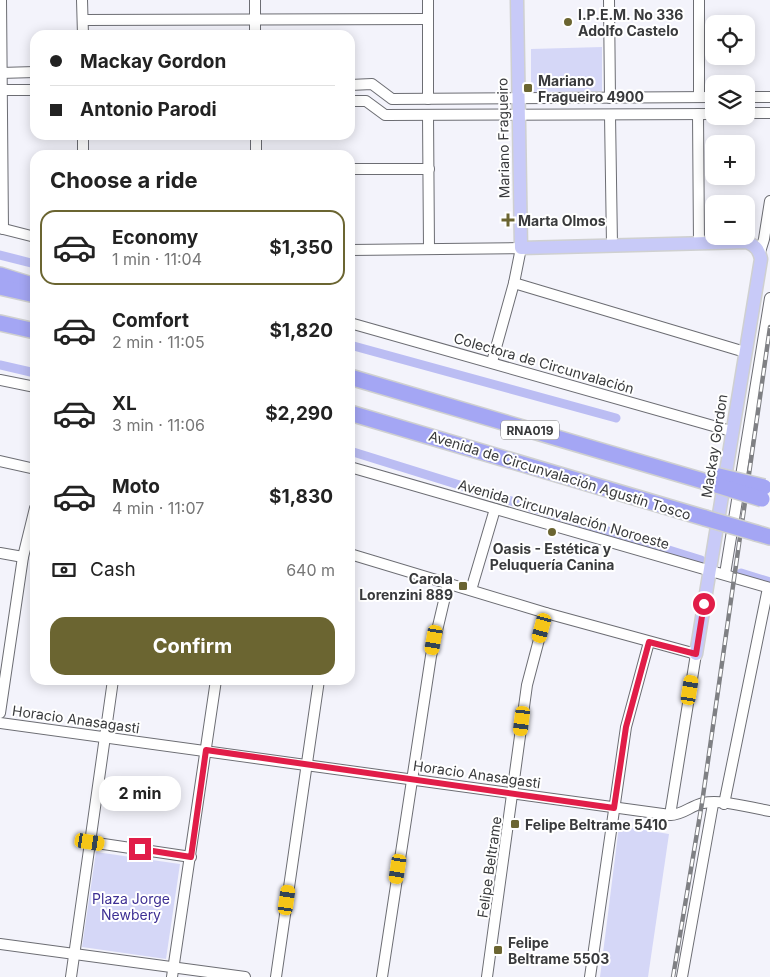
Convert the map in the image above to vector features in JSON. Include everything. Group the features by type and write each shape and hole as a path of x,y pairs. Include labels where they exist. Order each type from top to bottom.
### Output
{"highway":[{"path":"0,275 30,284"},
{"path":"0,287 30,294"},
{"path":"0,323 30,330"},
{"path":"0,332 30,339"},
{"name":"RNA019","path":"355,378 559,439 767,494"},
{"name":"Avenida de Circunvalación Agustín Tosco","path":"355,414 763,535"}],"main road":[{"name":"Mariano Fragueiro","path":"516,0 521,248"},
{"path":"521,248 747,242 755,246 764,245"},
{"name":"Mackay Gordon","path":"696,654 731,431 764,245"}],"street":[{"path":"1,0 1,228 30,236"},
{"path":"82,0 83,30"},
{"path":"255,0 255,30"},
{"path":"428,0 428,99"},
{"path":"609,0 610,98"},
{"path":"699,0 699,97"},
{"path":"83,20 428,19"},
{"path":"1,73 30,72"},
{"path":"355,85 372,84 392,99 705,97"},
{"path":"1,90 30,90"},
{"path":"755,97 770,97"},
{"path":"355,102 366,101 385,115 705,114"},
{"path":"755,114 770,113"},
{"path":"698,114 699,244"},
{"path":"428,115 429,249"},
{"path":"610,115 612,246"},
{"path":"355,169 429,168"},
{"name":"Mackay Gordon","path":"764,245 770,201"},
{"path":"355,250 521,248"},
{"name":"Mariano Fragueiro","path":"492,362 514,283 521,248"},
{"path":"514,283 745,352"},
{"path":"725,574 770,298"},
{"name":"Colectora de Circunvalación","path":"355,324 731,431"},
{"path":"0,380 30,386"},
{"path":"0,461 30,468"},
{"name":"Avenida Circunvalación Noroeste","path":"355,468 769,588"},
{"path":"471,590 495,509"},
{"path":"0,713 23,557 30,528"},
{"path":"0,553 23,557"},
{"path":"355,556 546,613 696,654"},
{"path":"382,977 434,640 448,584"},
{"path":"724,804 769,588"},
{"name":"Felipe Beltrame","path":"487,977 527,685 546,613"},
{"path":"590,977 626,727 649,642"},
{"name":"Mackay Gordon","path":"670,816 696,654"},
{"path":"70,977 112,685"},
{"path":"172,973 191,857 215,685"},
{"path":"276,977 318,685"},
{"name":"Horacio Anasagasti","path":"0,723 412,778 670,816 684,813 702,803 724,804 770,811"},
{"path":"682,977 712,804"},
{"path":"90,842 191,857"},
{"path":"0,944 172,973 245,977"}],"green space":[{"path":"602,47 602,91 531,92 531,49"},
{"path":"619,826 669,834 648,977 600,977"},
{"name":"Plaza Jorge Newbery","path":"96,852 180,864 166,959 82,947"}],"waterway":[{"path":"0,255 30,263"},
{"path":"355,346 616,418"},
{"path":"0,365 30,372"},
{"path":"355,453 701,560"},
{"path":"741,573 770,582"}],"railway":[{"path":"673,977 702,803 770,327"}],"place":[{"name":"I.P.E.M. No 336 Adolfo Castelo","path":"568,22"},
{"name":"Mariano Fragueiro 4900","path":"528,88"},
{"name":"Marta Olmos","path":"508,220"},
{"name":"Oasis - Estética y Peluquería Canina","path":"552,532"},
{"name":"Carola Lorenzini 889","path":"463,586"},
{"name":"Felipe Beltrame 5410","path":"515,824"},
{"name":"Felipe Beltrame 5503","path":"498,950"}],"route":[{"path":"140,849 191,857 206,750 614,808 626,727 649,642 696,654 704,604"}]}
